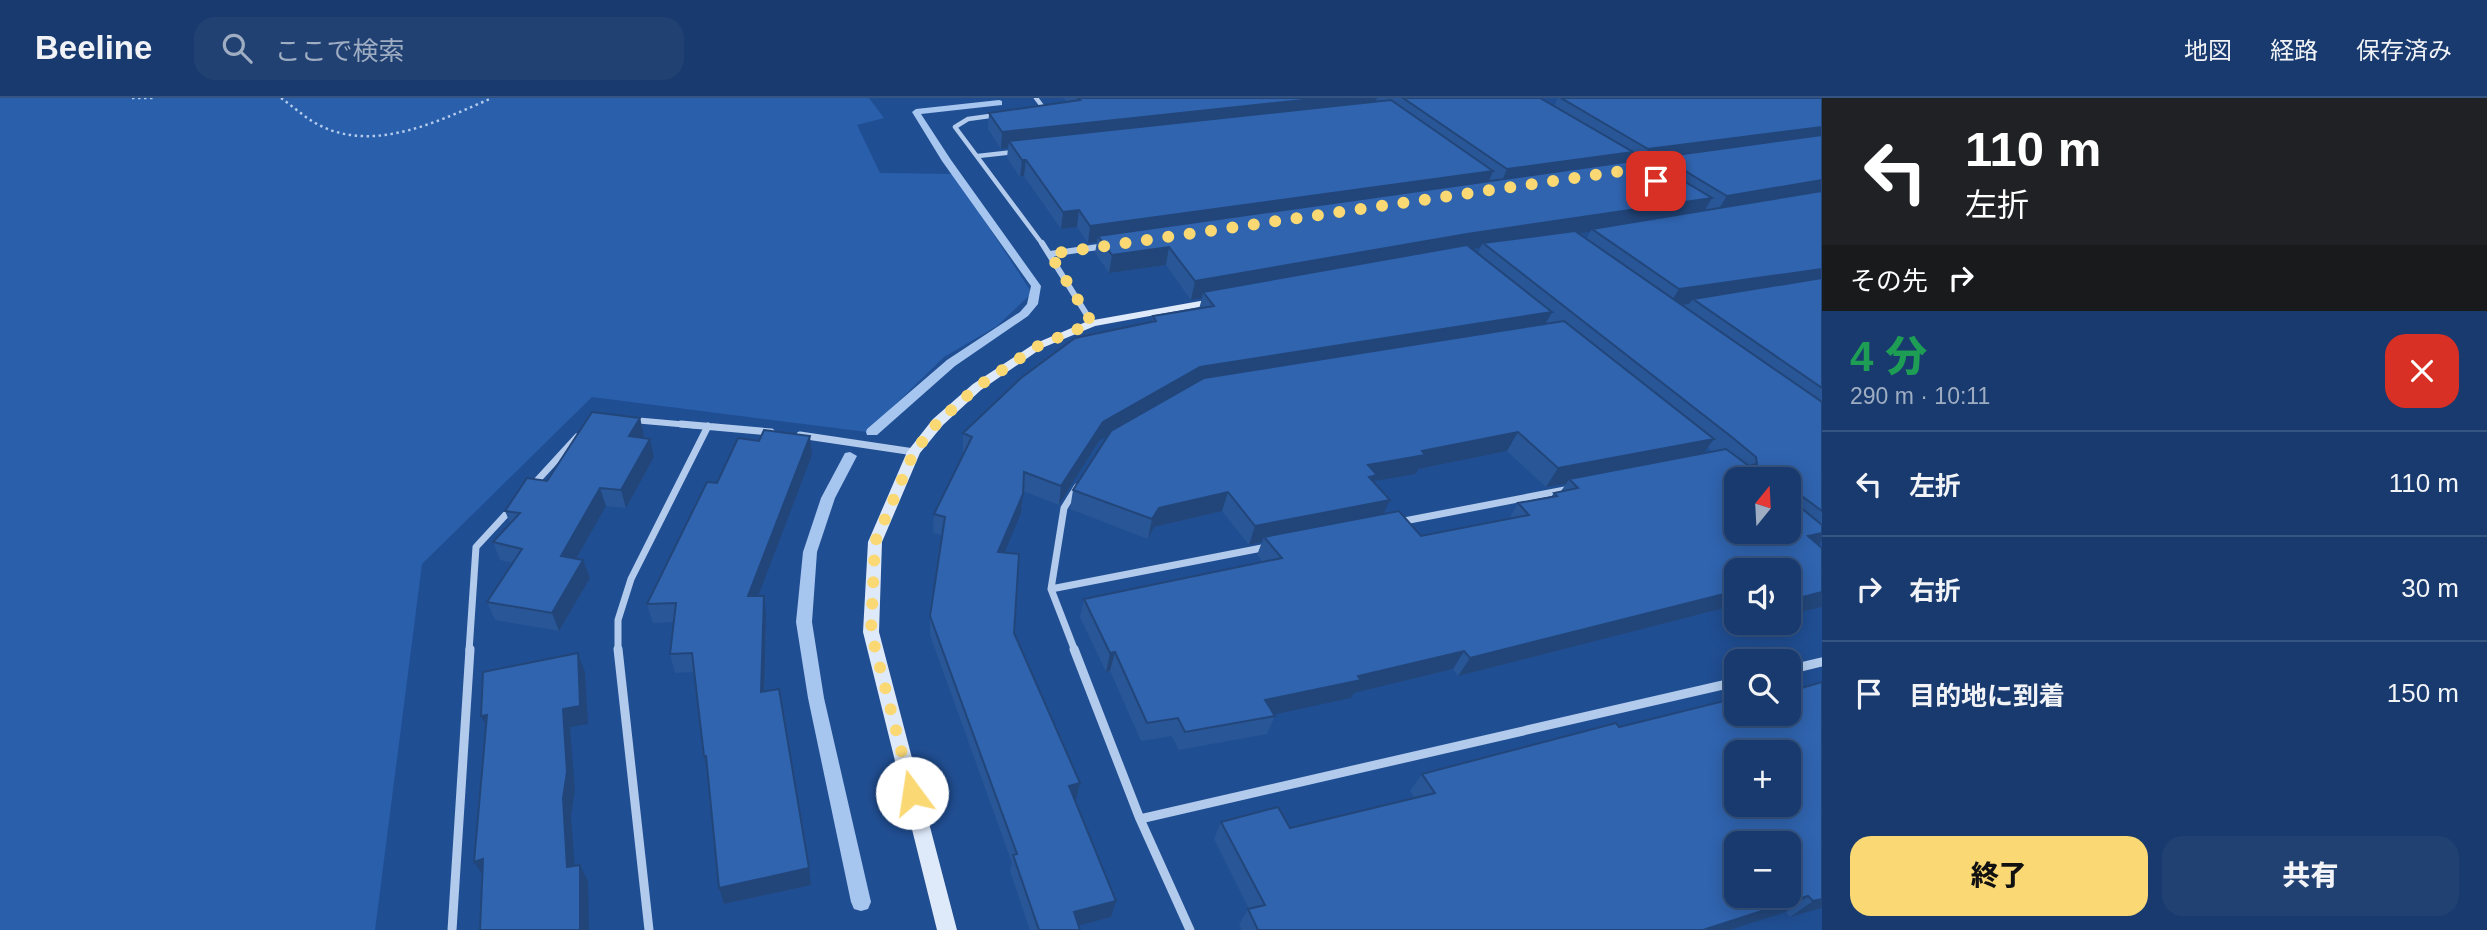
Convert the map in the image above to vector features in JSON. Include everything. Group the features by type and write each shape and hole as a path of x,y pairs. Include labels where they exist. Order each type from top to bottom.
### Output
{"street":[{"path":"1026,112 1038,111 1042,106 1036,98"},
{"path":"1003,115 968,118 955,127 1050,254 1092,323"},
{"path":"978,156 1018,152"},
{"path":"1050,254 1118,244"},
{"path":"943,929 871,632 875,542 914,452 938,422 977,387 1038,346 1092,323 1228,299"},
{"path":"621,419 836,439 914,452"},
{"path":"649,930 618,655 618,620 631,579 708,426"},
{"path":"452,930 476,547 586,427"},
{"path":"1083,477 1064,508 1051,589 1140,819 1190,930"},
{"path":"1390,524 1579,487"},
{"path":"1051,589 1282,544"},
{"path":"1801,667 1822,662"},
{"path":"1140,819 1724,685"}],"path":[{"path":"132,98 156,98"},
{"path":"281,98 325,128 387,135 419,129 492,98"}],"shaded area":[{"path":"0,98 869,98 884,118 857,125 880,173 954,174 1032,293 997,326 944,357 867,432 592,397 422,564 375,930 0,930"}],"building":[{"path":"1078,98 1322,98 1002,132 989,113 1080,100"},
{"path":"1403,98 1540,98 1633,152 1507,169"},
{"path":"1561,98 1822,98 1822,127 1648,149"},
{"path":"1391,100 1493,171 1090,226 1079,210 1063,212 1009,141"},
{"path":"1822,135 1822,180 1727,196 1662,157"},
{"path":"1647,159 1712,198 1467,234 1195,281 1169,247 1112,255 1098,236"},
{"path":"1822,191 1822,269 1679,289 1592,229"},
{"path":"1575,231 1822,402 1822,511 1803,497 1801,499 1801,467 1724,467 1724,544 1801,544 1801,508 1822,525 1822,533 1808,536 1822,548 1822,592 1801,597 1801,558 1724,558 1724,594 1470,658 1464,651 1358,676 1361,680 1265,700 1275,716 1185,732 1178,718 1147,723 1115,652 1110,653 1084,599 1282,558 1264,537 1399,511 1421,536 1529,515 1518,503 1557,496 1554,493 1578,488 1569,479 1726,449 1749,466 1757,464 1756,457 1483,243"},
{"path":"1467,245 1552,312 1200,367 1103,422 1061,486 1024,472 1023,494 998,552 1019,554 1014,633 1080,783 1069,786 1116,901 1074,912 1080,930 1039,930 1013,855 1017,854 930,616 945,517 934,514 972,437 963,433 1021,378 1075,338 1156,321 1153,316 1214,306 1203,292"},
{"path":"1822,278 1822,388 1693,299"},
{"path":"1564,321 1714,439 1558,468 1518,432 1422,451 1425,455 1368,465 1377,475 1369,477 1390,500 1255,526 1228,492 1159,508 1152,519 1073,490 1111,431 1204,378"},
{"path":"592,412 640,418 629,436 650,439 621,490 600,488 561,556 583,560 552,613 487,602 522,549 493,542 520,513 505,511 527,478 547,481"},
{"path":"764,430 810,436 748,596 764,596 761,692 779,689 809,868 719,888 706,756 692,653 670,654 676,603 647,604 707,482 717,483 738,438 759,441"},
{"path":"578,653 580,706 563,709 567,772 563,798 567,867 580,865 580,930 480,930 483,859 474,862 487,715 481,716 483,672"},
{"path":"1822,682 1822,899 1813,901 1808,896 1801,898 1801,831 1724,831 1724,908 1771,908 1703,930 1258,930 1248,909 1265,905 1221,822 1278,807 1290,828 1435,793 1422,774 1616,723 1619,727 1724,701 1724,726 1801,726 1801,688"}],"waterway":[{"path":"872,432 951,363 1024,314 1032,304 1036,286 947,161 916,112 999,103"},
{"path":"850,456 828,498 810,552 804,622 816,698 861,902"}],"route":[{"path":"912,793 871,632 875,542 914,452 938,422 977,387 1038,346 1092,323 1050,254 1499,191 1636,169 1656,181"}]}
